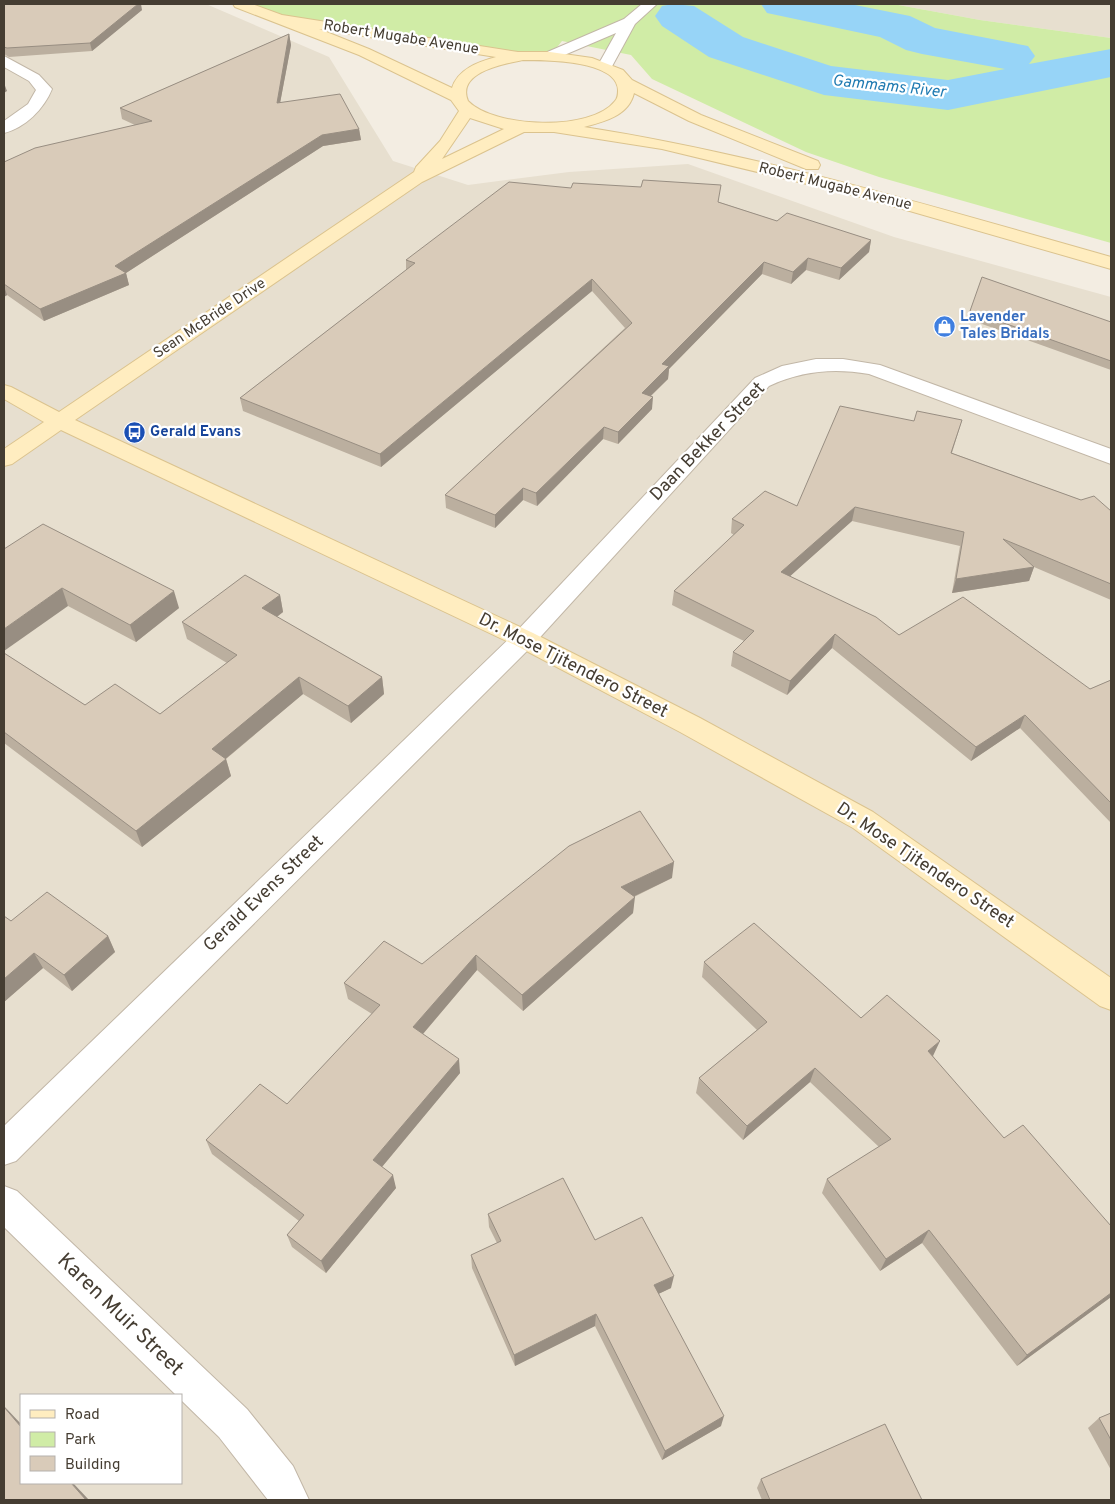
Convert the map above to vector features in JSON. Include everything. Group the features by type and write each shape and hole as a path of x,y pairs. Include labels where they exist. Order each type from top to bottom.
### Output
{"main road":[{"name":"Robert Mugabe Avenue","path":"240,4 364,52 462,103 481,117 521,127"},
{"name":"Robert Mugabe Avenue","path":"279,19 524,56"},
{"path":"524,56 550,56 589,61 605,67"},
{"name":"Sean McBride Drive","path":"416,178 446,144 462,103 459,83 473,71 495,62 524,56"},
{"name":"Robert Mugabe Avenue","path":"605,67 614,72 625,84 696,118 838,175 1111,251"},
{"path":"521,127 554,127 581,123 604,116 619,106 626,95 625,84"},
{"name":"Sean McBride Drive","path":"4,459 416,178 521,127"},
{"name":"Robert Mugabe Avenue","path":"554,127 662,144 838,186 1111,263"},
{"name":"Dr. Mose Tjitendero Street","path":"4,391 59,421 524,639 690,725 863,820 1111,996"}],"street":[{"path":"550,56 629,22 650,4"},
{"path":"605,67 629,22"},
{"path":"4,61 34,78 44,89 40,100 30,112 4,128"},
{"name":"Daan Bekker Street","path":"524,639 762,382 784,371 818,364 845,364 873,369 1111,457"},
{"name":"Gerald Evens Street","path":"4,1149 524,639"},
{"name":"Karen Muir Street","path":"4,1203 233,1423 279,1480 289,1500"}],"shaded area":[{"path":"4,4 206,4 329,57 393,161 468,185 569,172 688,164 894,237 1111,297 1111,1500 4,1500"},
{"path":"893,4 1111,4 1111,38 980,20"}],"green space":[{"path":"240,4 893,4 980,20 1111,38 1111,243 879,177 806,152 652,79 631,55 562,41 550,56 523,56 279,19"}],"building":[{"path":"4,4 138,4 90,43 7,48 4,47"},
{"path":"289,34 277,103 340,94 359,129 322,135 115,266 126,273 40,309 4,284 4,162 35,148 152,121 120,108"},
{"path":"643,180 721,185 718,202 777,221 787,213 871,240 841,268 808,258 793,272 764,262 662,364 669,366 642,393 653,397 618,432 604,427 536,493 523,488 495,515 445,495 632,323 592,279 380,454 240,398 415,263 406,260 509,182 571,188 573,183 641,187"},
{"path":"982,277 1111,322 1111,361 970,311"},
{"path":"840,406 914,421 917,411 962,420 951,453 1081,500 1094,496 1111,511 1111,584 1003,539 1034,567 956,579 964,532 855,507 781,572 876,617 899,635 963,597 1090,689 1111,680 1111,803 1025,715 976,747 835,634 790,681 733,652 754,631 674,591 744,525 732,519 765,491 797,506"},
{"path":"43,524 174,591 130,625 62,588 4,629 4,549"},
{"path":"245,575 280,595 262,608 382,677 348,706 299,677 212,749 226,759 136,831 4,732 4,653 85,705 115,684 160,714 237,655 182,622"},
{"path":"640,811 674,862 621,887 635,897 522,995 476,955 413,1027 459,1059 373,1160 393,1175 321,1261 287,1235 304,1215 206,1140 260,1084 287,1104 380,1005 344,983 384,941 422,964 569,846"},
{"path":"47,892 108,936 64,975 34,953 4,979 4,916 11,921"},
{"path":"754,923 861,1018 887,995 940,1041 928,1051 1004,1138 1023,1125 1111,1226 1111,1293 1027,1355 929,1230 886,1259 827,1179 891,1139 815,1068 747,1126 699,1078 767,1022 704,962"},
{"path":"563,1178 595,1240 642,1217 674,1276 654,1285 724,1416 665,1451 596,1314 514,1355 471,1255 501,1241 488,1214"},
{"path":"4,1407 20,1426 20,1484 72,1484 86,1500 4,1500"},
{"path":"1111,1413 1111,1440 1099,1418"},
{"path":"885,1424 922,1500 770,1500 761,1479"}],"waterway":[{"name":"Gammams River","path":"783,4 894,26 922,40 1011,56"},
{"name":"Gammams River","path":"678,16 726,47 824,80 948,95 1111,63"}],"place":[{"name":"Lavender Tales Bridals","path":"944,326"},
{"name":"Gerald Evans","path":"134,432"}]}
